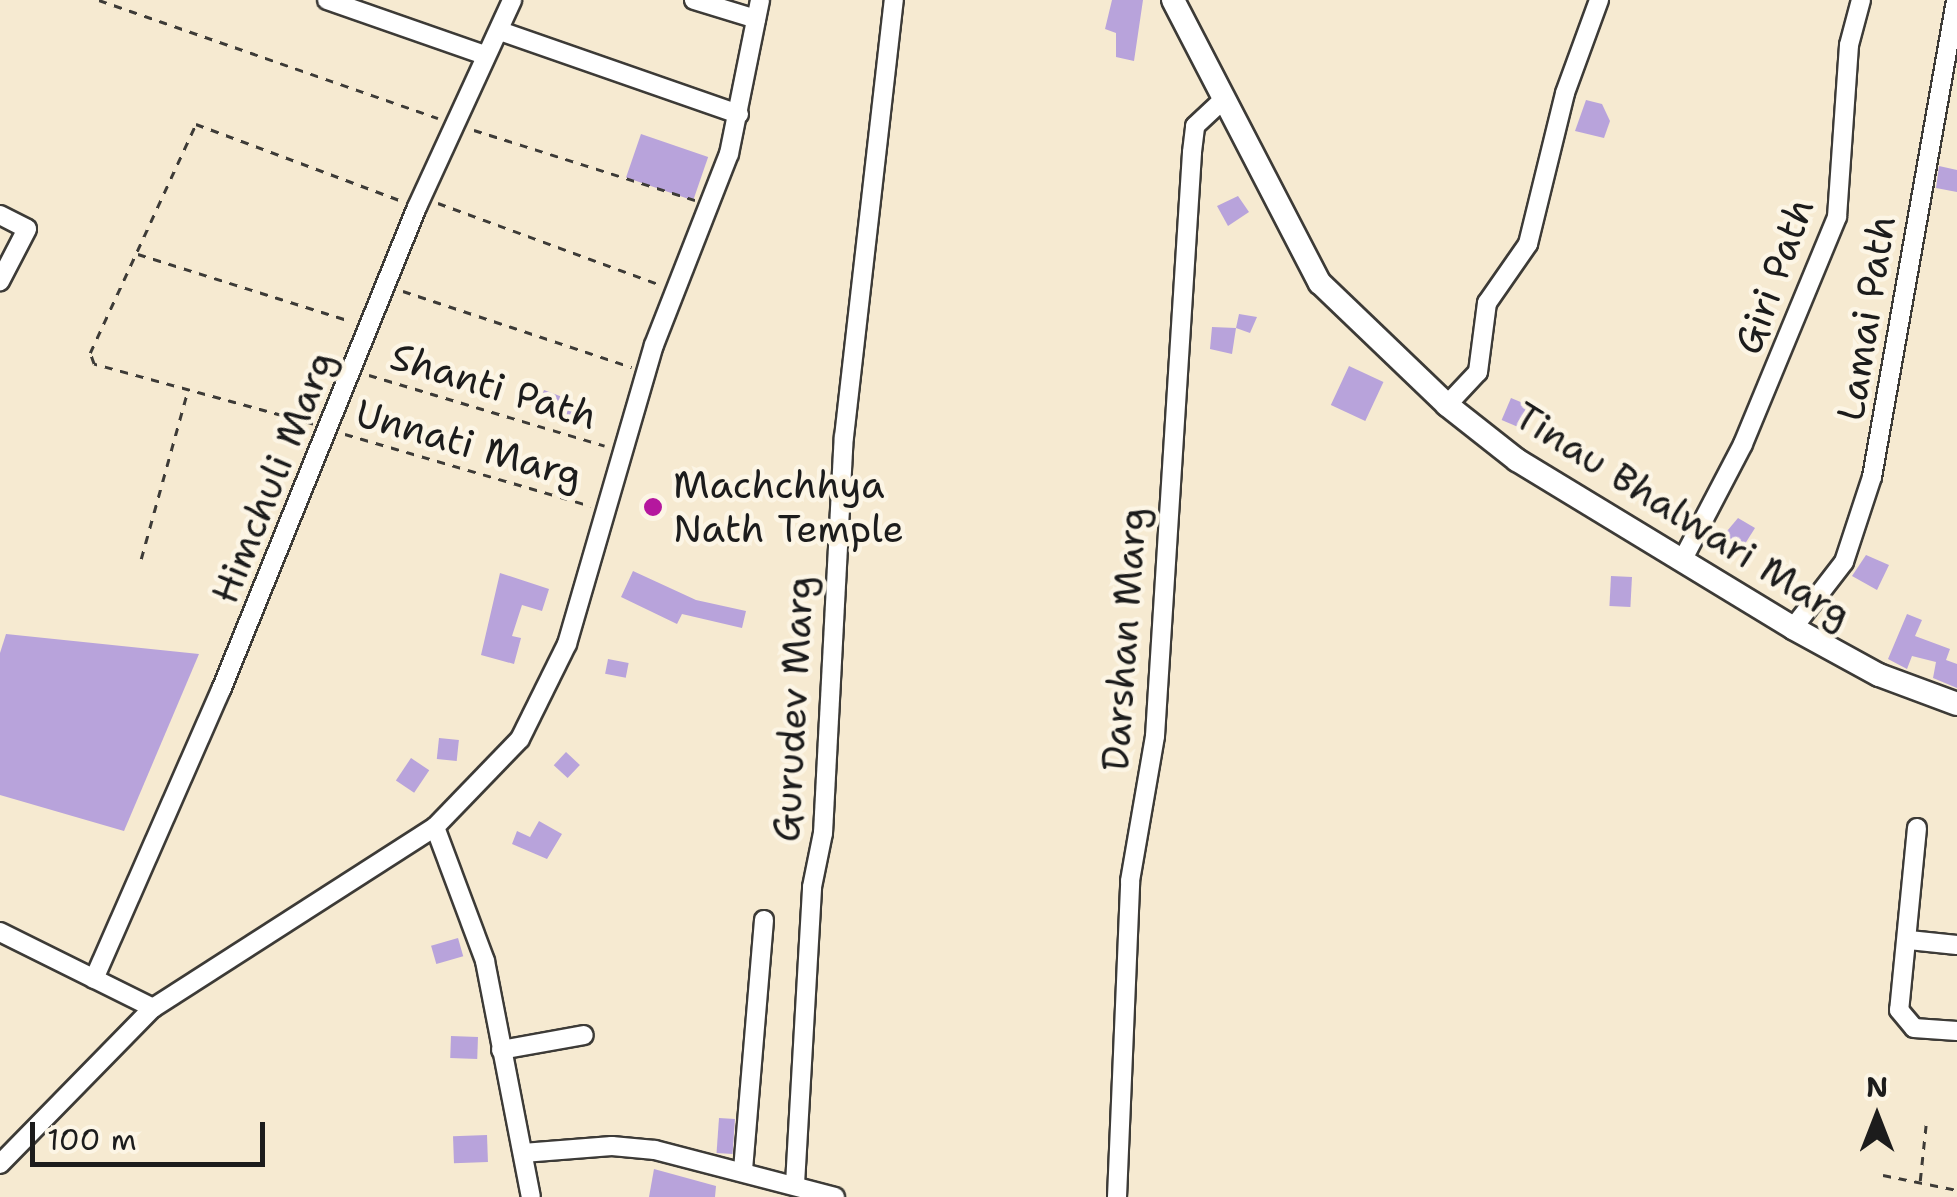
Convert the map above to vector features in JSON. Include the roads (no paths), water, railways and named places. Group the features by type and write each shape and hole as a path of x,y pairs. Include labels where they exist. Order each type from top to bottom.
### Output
{"street":[{"path":"327,0 486,55"},
{"name":"Himchuli Marg","path":"94,979 371,328 420,202 512,0"},
{"path":"0,1164 153,1008 435,827 520,739 567,644 621,451 739,114 758,9 694,0"},
{"name":"Gurudev Marg","path":"795,1184 812,888 824,833 844,437 894,0"},
{"name":"Tinau Bhalwari Marg","path":"1173,0 1320,283 1447,405 1518,460 1684,557 1793,628 1878,675 1957,704"},
{"path":"1447,405 1478,372 1487,303 1528,244 1564,93 1599,0"},
{"name":"Giri Path","path":"1684,557 1743,444 1837,218 1849,46 1862,0"},
{"name":"Lamai Path","path":"1793,628 1844,562 1872,477 1956,0"},
{"path":"500,31 739,114"},
{"name":"Darshan Marg","path":"1117,1197 1130,881 1155,736 1192,152 1195,126 1225,98"},
{"path":"0,214 27,229 0,281"},
{"path":"435,827 485,961 531,1197"},
{"path":"1918,828 1902,1022 1957,1031"},
{"path":"742,1170 764,920"},
{"path":"0,932 153,1008"},
{"path":"1909,940 1957,944"},
{"path":"501,1050 584,1035"},
{"path":"523,1153 612,1146 742,1170 836,1197"}],"place":[{"name":"Machchhya Nath Temple","path":"653,507"}]}
